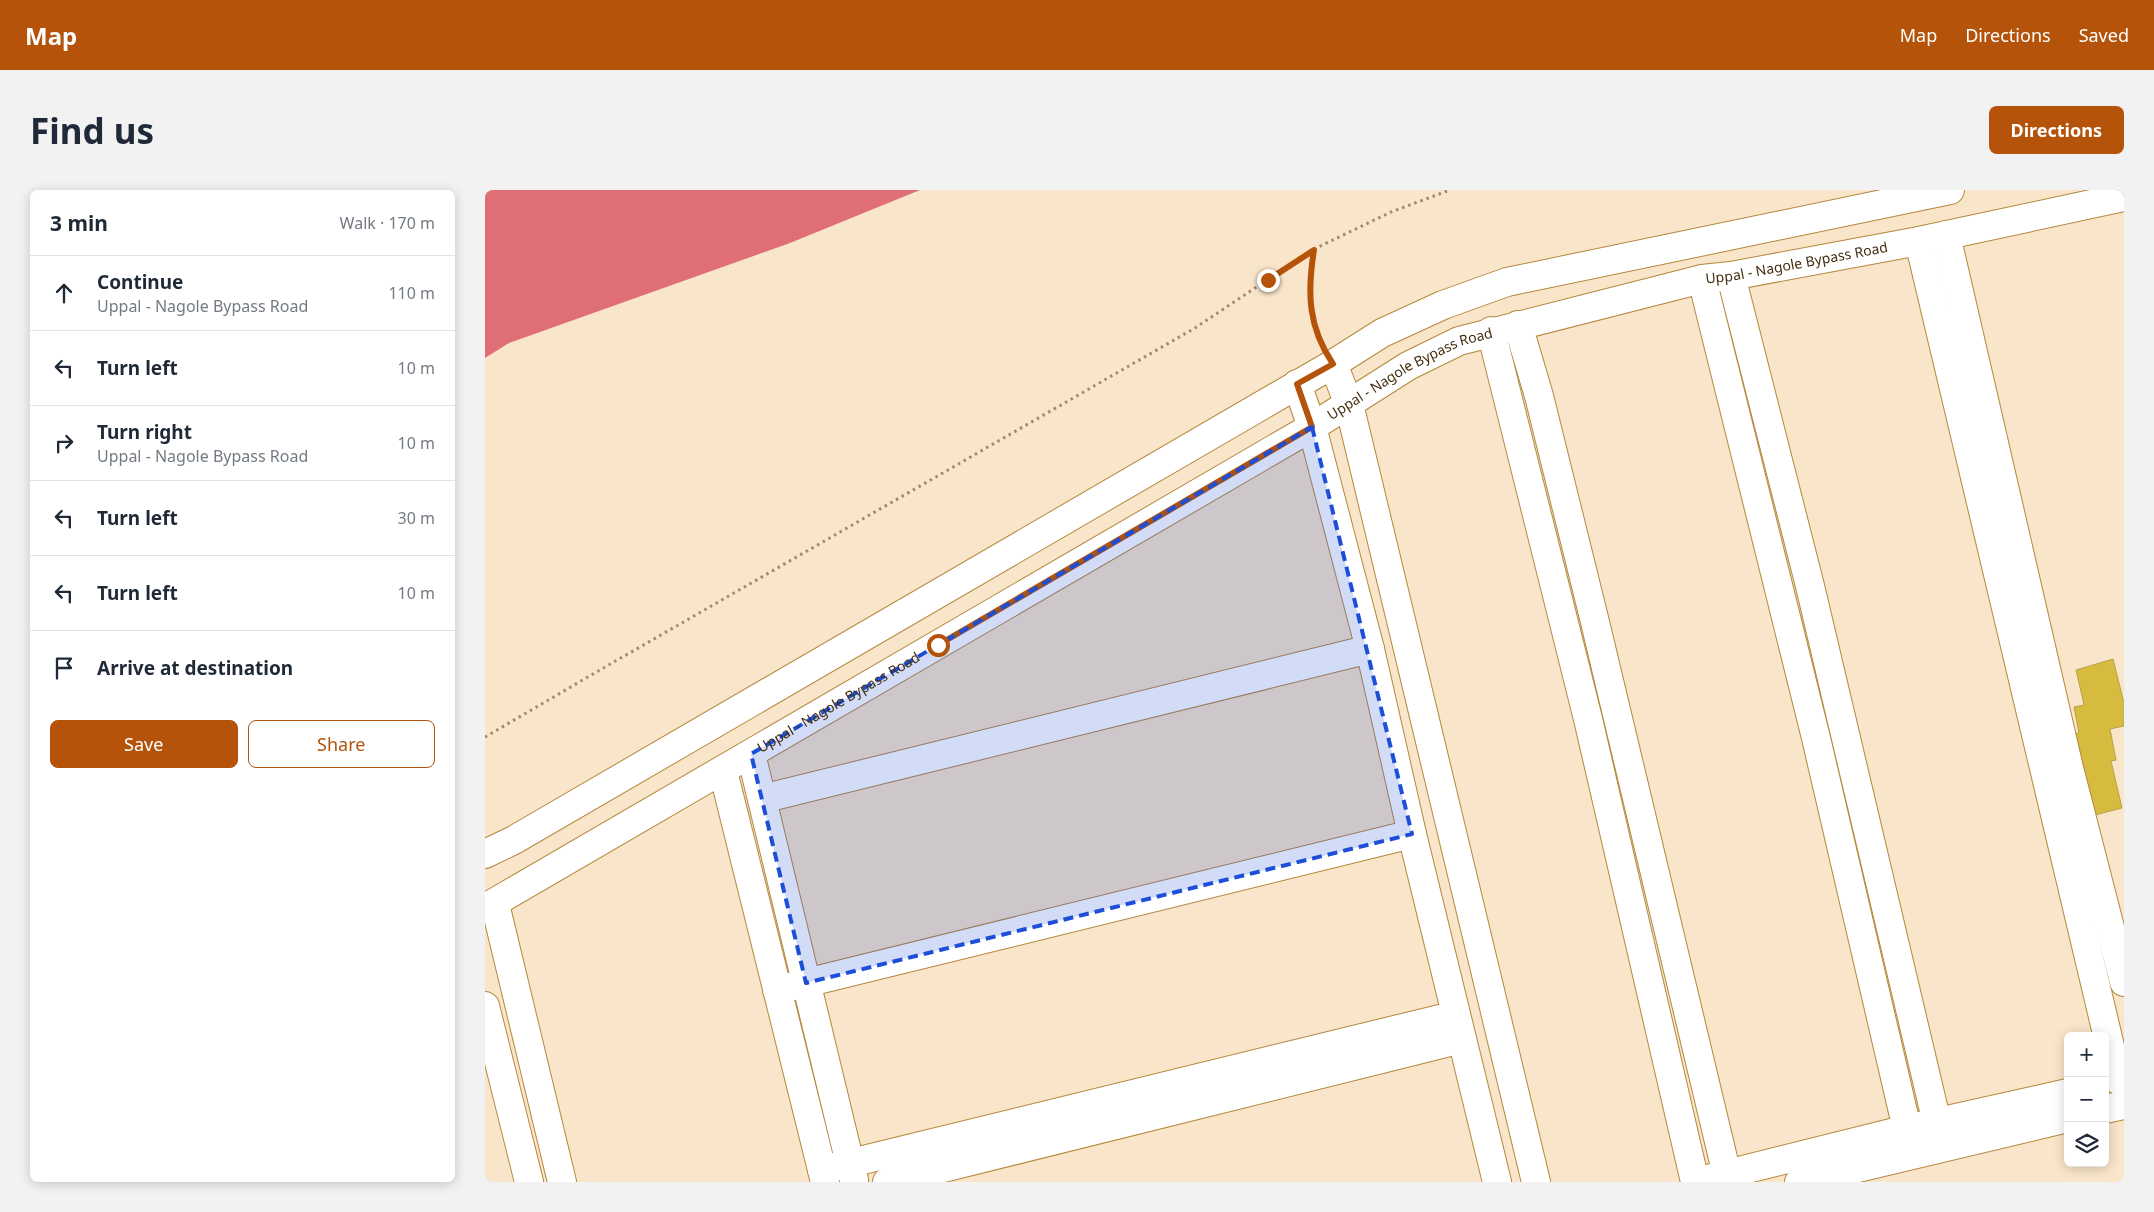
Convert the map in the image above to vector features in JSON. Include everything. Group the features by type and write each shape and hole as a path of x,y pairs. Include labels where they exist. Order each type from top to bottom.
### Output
{"street":[{"path":"485,854 514,840 1333,364 1382,333 1443,304 1507,282 1949,190"},
{"name":"Uppal - Nagole Bypass Road","path":"490,906 1312,427 1408,366 1459,341 1518,324 1702,279 1731,276 1919,241 2124,197"},
{"path":"1946,235 2069,768 2124,982"},
{"path":"1919,241 2118,1087 2109,1102"},
{"path":"1731,276 1810,586 1937,1123"},
{"path":"1702,279 1816,738 1907,1129"},
{"path":"1518,324 1539,396 1595,622 1727,1175"},
{"path":"1491,331 1588,719 1695,1182 1907,1129 2064,1094"},
{"path":"1333,364 1349,404 1536,1182"},
{"path":"1297,384 1312,427 1370,650 1412,834 1497,1182"},
{"path":"762,799 1370,650"},
{"path":"751,754 853,1173"},
{"path":"723,770 823,1176 853,1173 1459,1027"},
{"path":"777,990 1412,834"},
{"path":"490,906 562,1182"},
{"path":"485,1006 529,1182"},
{"path":"887,1182 1459,1027"},
{"path":"1799,1182 2064,1119"}],"path":[{"path":"485,737 1195,328 1314,250 1391,212 1450,190"},
{"path":"1314,250 1309,291 1311,311 1321,346 1333,364"}],"highlighted area":[{"path":"1312,427 1412,834 806,983 751,754"}],"shaded area":[{"path":"485,190 920,190 790,243 509,343 485,358"}],"building":[{"path":"2113,659 2124,703 2124,726 2110,729 2116,760 2111,761 2122,808 2087,817 2065,735 2079,733 2074,707 2084,705 2076,670"}],"route":[{"path":"938,645 1312,427 1297,384 1333,364 1321,346 1311,311 1309,291 1314,250 1268,280"}]}
